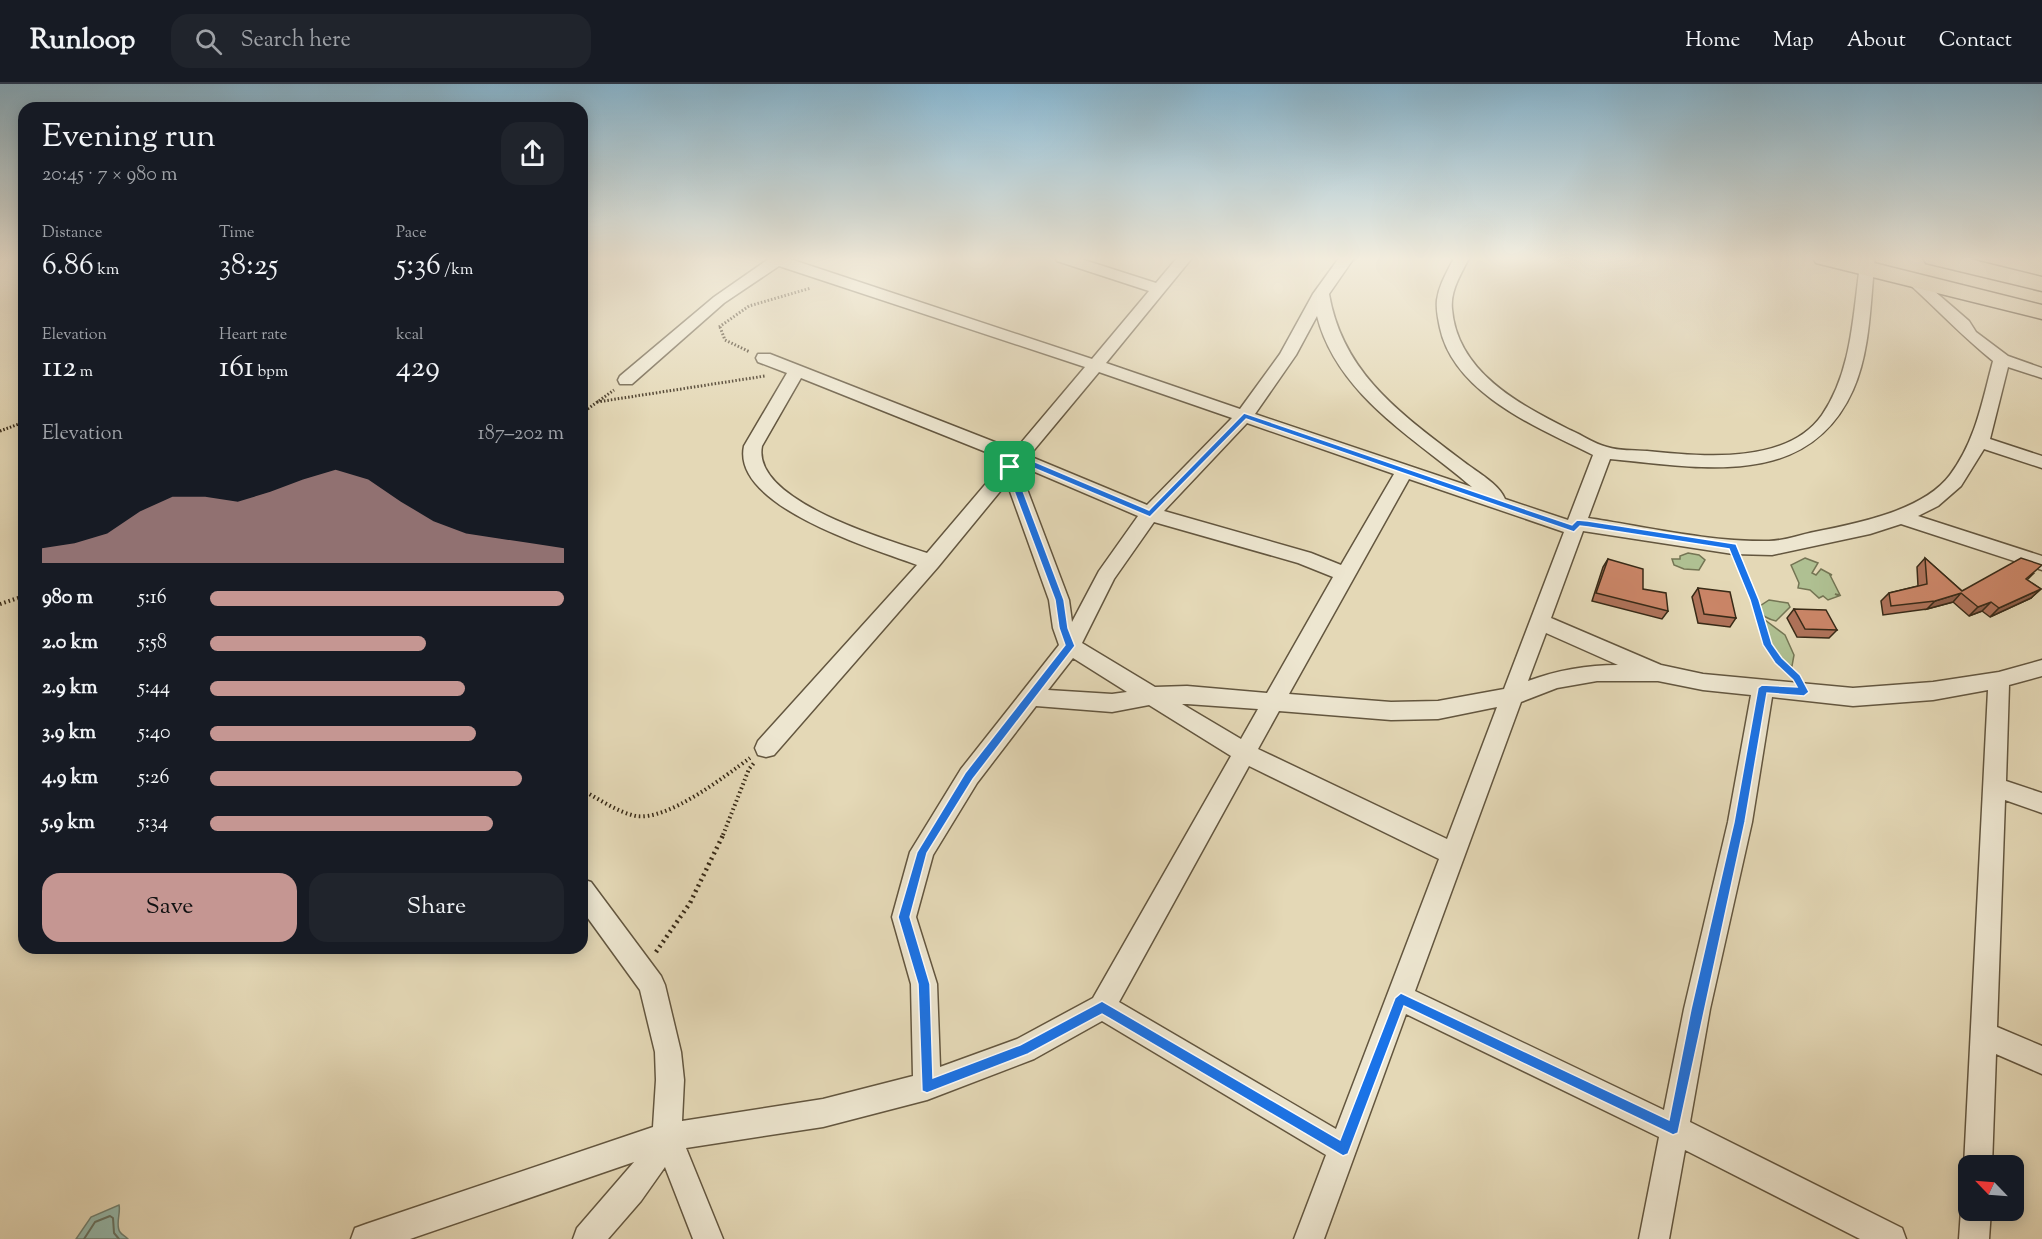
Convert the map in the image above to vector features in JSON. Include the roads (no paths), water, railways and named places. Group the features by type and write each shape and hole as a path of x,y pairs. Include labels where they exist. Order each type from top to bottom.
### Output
{"street":[{"path":"626,380 705,312"},
{"path":"933,312 1503,504 1576,526 1733,547 1772,548 1796,541 1870,527 1901,517 1931,501 1955,482 1980,442 1998,367 2002,360"},
{"path":"766,748 931,562 1139,312"},
{"path":"927,1086 924,984 904,917 922,852 963,786 1070,646 1106,576 1150,514 1244,416 1288,355 1311,312"},
{"path":"1325,312 1327,324 1338,349 1364,385 1395,418 1436,452 1468,472 1503,504"},
{"path":"1445,312 1454,347 1472,374 1505,402 1603,453 1710,461 1749,460 1779,453 1803,443 1832,417 1846,387 1860,312"},
{"path":"1949,312 1963,324 1970,335 2002,360 2042,373"},
{"path":"764,358 795,375 1150,514 1304,558 1346,574"},
{"path":"795,375 753,446 751,456 764,480 791,504 853,534 931,562"},
{"path":"1980,442 2042,462"},
{"path":"1309,1239 1603,453"},
{"path":"1014,462 1056,589 1063,628 1070,646 1245,753 1454,854"},
{"path":"366,1239 667,1137 823,1113 927,1086 1023,1050 1102,1007 1405,470"},
{"path":"1901,517 2042,563"},
{"path":"1540,622 1658,673"},
{"path":"1030,697 1112,703 1152,696 1187,695 1391,711 1438,710 1512,696 1555,680 1597,673 1658,673 1703,682 1853,697 1933,691 1999,680 2042,668"},
{"path":"1979,1155 1999,680"},
{"path":"1654,1239 1697,1009 1740,822 1762,688"},
{"path":"1995,787 2042,803"},
{"path":"588,898 652,985 668,1052 670,1080 667,1137 708,1239"},
{"path":"1401,998 1673,1129 1891,1239"},
{"path":"1102,1007 1343,1149"},
{"path":"1984,1035 2042,1060"},
{"path":"588,1239 637,1184 667,1137"},
{"path":"1974,1239 1975,1221"}],"water":[{"path":"119,1205 119,1229 128,1239 76,1239 91,1217"}]}
